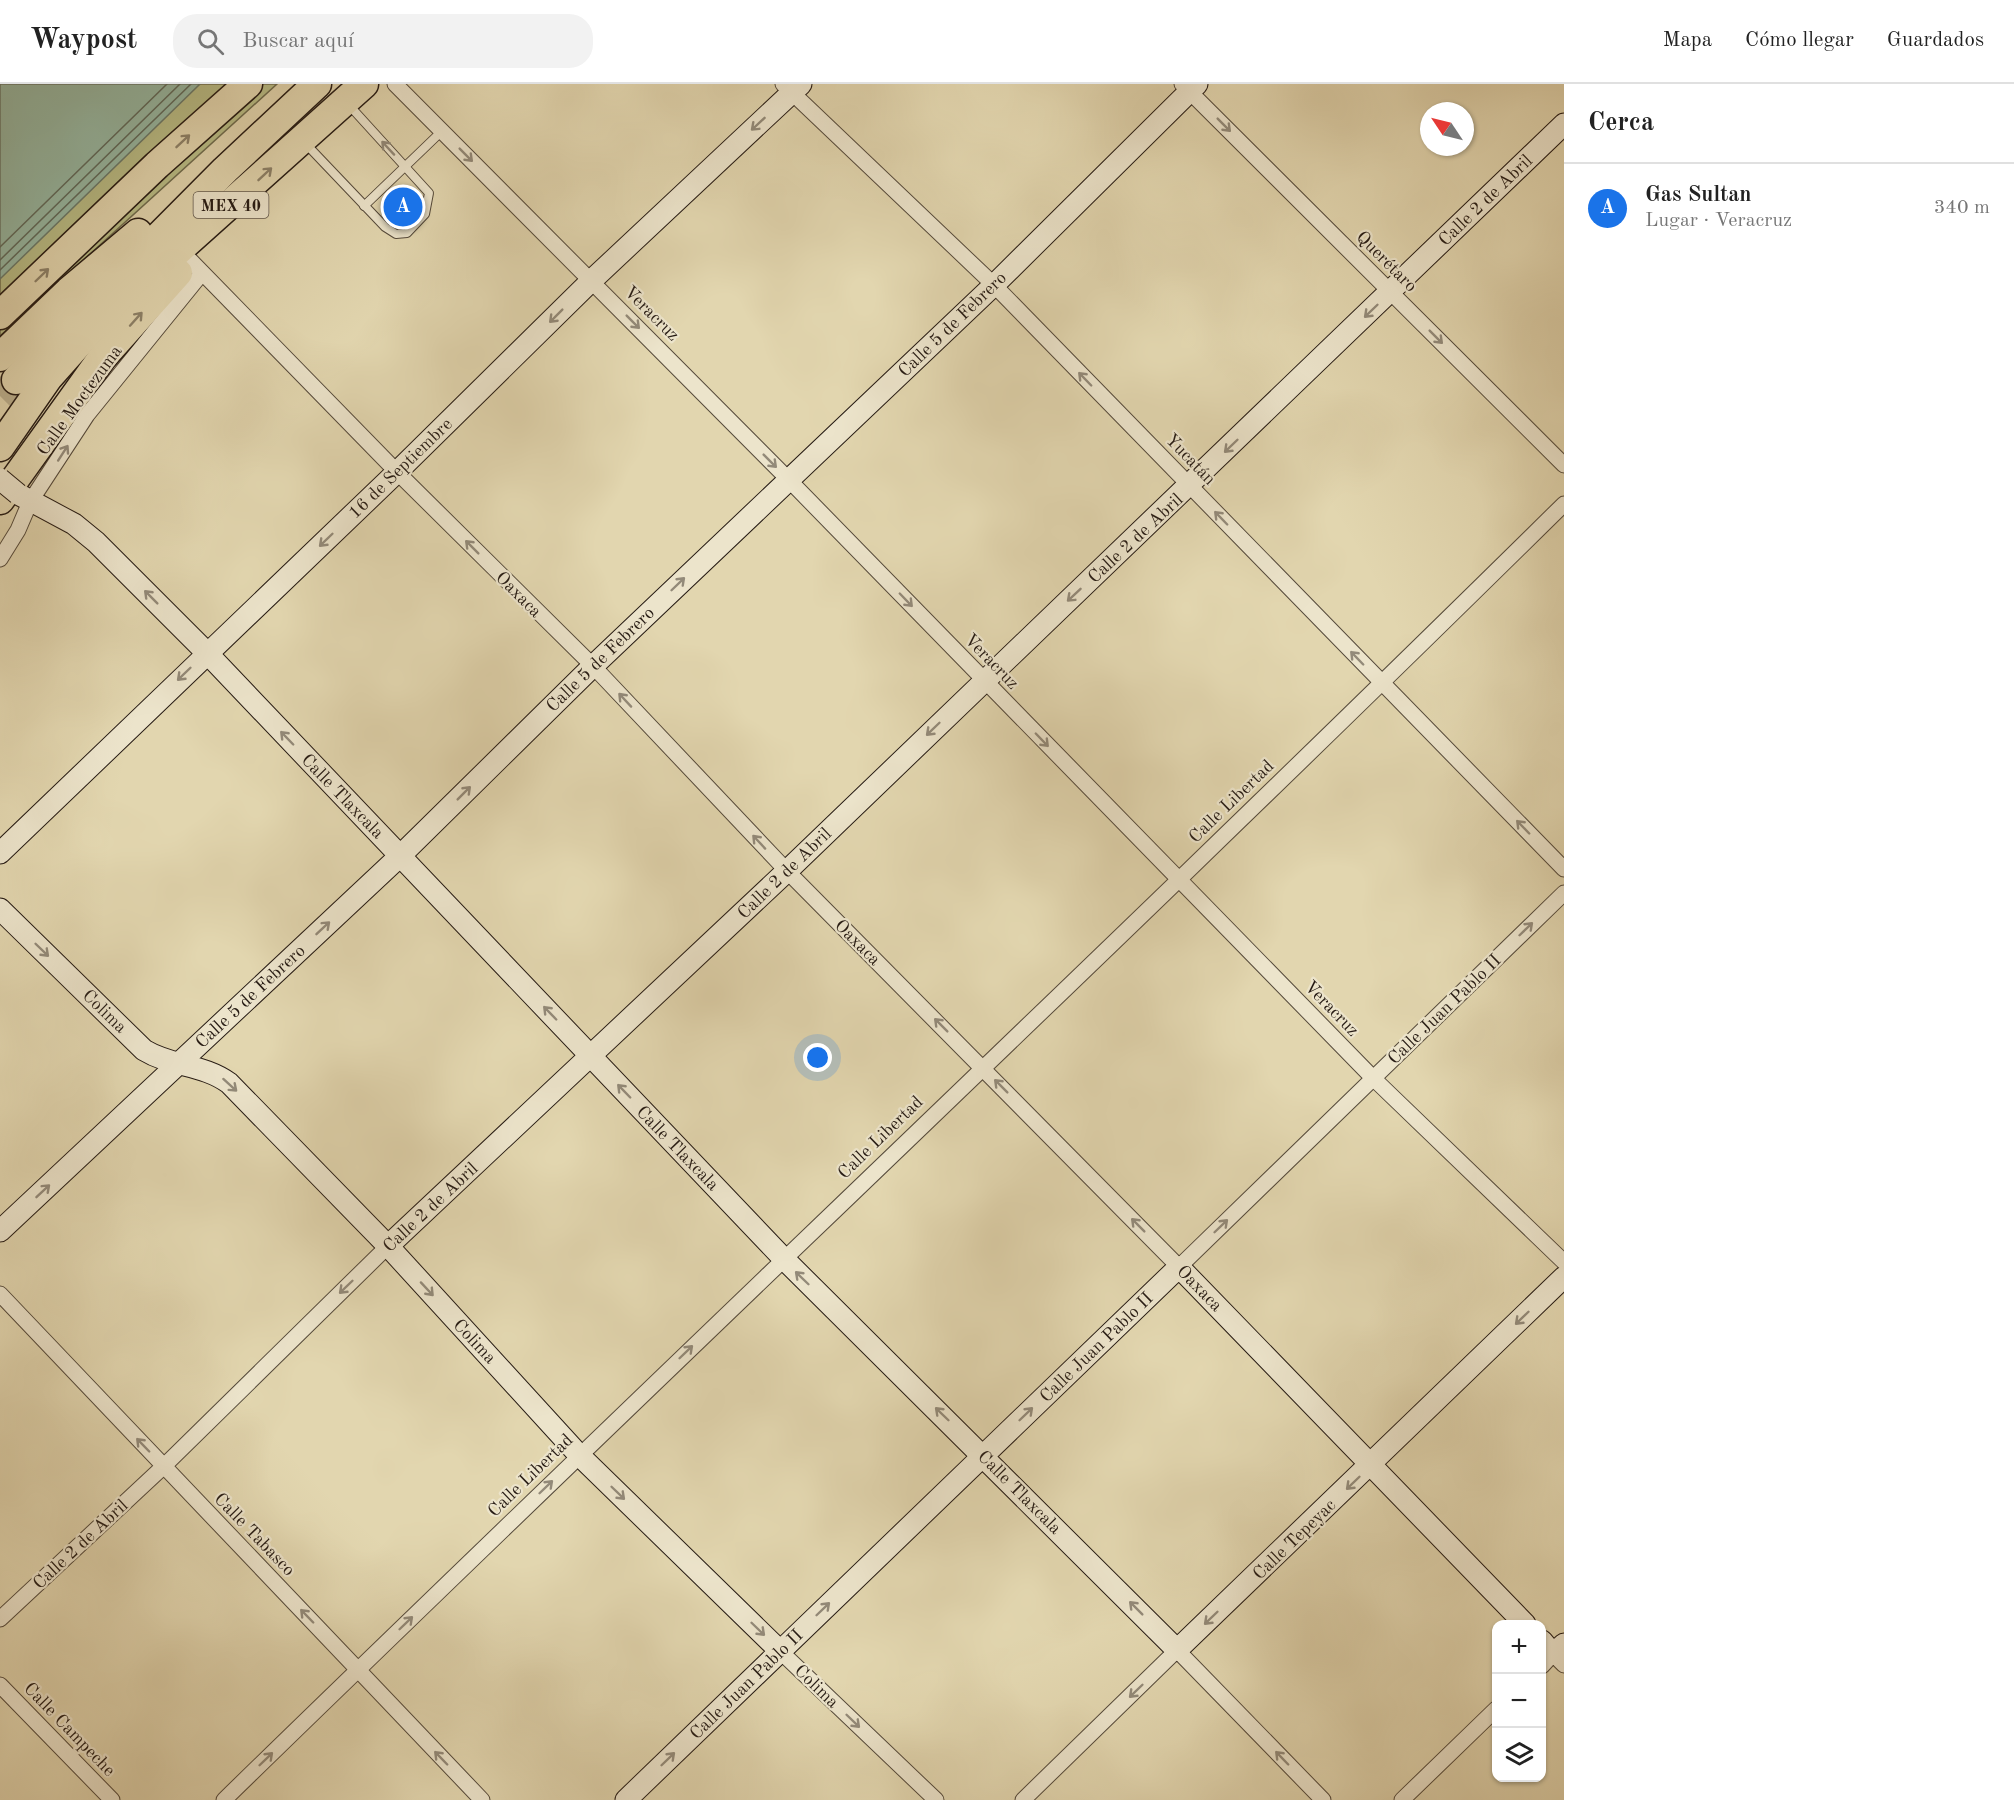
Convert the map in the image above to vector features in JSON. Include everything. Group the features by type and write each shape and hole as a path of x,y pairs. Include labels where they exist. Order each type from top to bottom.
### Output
{"highway":[{"path":"0,315 157,165 248,84"},
{"name":"MEX 40","path":"16,380 220,175 316,84"},
{"name":"MEX 40","path":"0,447 48,378 96,324 354,93"},
{"path":"0,357 69,291 187,192 220,175"},
{"path":"16,498 102,358 196,266 210,224"}],"street":[{"name":"Veracruz","path":"395,84 788,479 1373,1078 1564,1262"},
{"name":"Calle 5 de Febrero","path":"0,1231 400,856 592,666 994,285 1189,86"},
{"name":"Querétaro","path":"1189,86 1390,292 1564,465"},
{"name":"Yucatán","path":"792,87 994,285 1564,869"},
{"name":"16 de Septiembre","path":"0,853 397,472 792,87"},
{"name":"Calle 2 de Abril","path":"0,1619 164,1466 388,1246 787,871 984,680 1190,486 1564,124"},
{"name":"Oaxaca","path":"196,266 397,472 592,666 787,871 1373,1464 1521,1620"},
{"name":"Calle Tlaxcala","path":"0,478 16,498 74,524 96,542 207,653 783,1258 1178,1650 1323,1800"},
{"path":"0,559 18,530 16,498"},
{"name":"Calle Libertad","path":"224,1800 982,1066 1382,684 1564,504"},
{"name":"Calle Juan Pablo II","path":"626,1800 1564,892"},
{"name":"Colima","path":"0,909 144,1050 160,1060 215,1073 229,1083 388,1246 579,1455 936,1800"},
{"name":"Calle Tepeyac","path":"1023,1800 1564,1277"},
{"name":"Calle Tabasco","path":"0,1294 482,1800"},
{"name":"Calle Campeche","path":"0,1685 112,1800"},
{"path":"1402,1800 1492,1714"}],"lane":[{"path":"302,140 364,206 391,231 407,233 425,214 430,200 426,186 404,165 354,93"},
{"path":"364,206 404,165 442,131"}],"shaded area":[{"path":"0,84 277,84 0,336"}],"water":[{"path":"0,84 200,84 0,279"}],"building":[{"path":"398,190 420,209 407,224 385,204"}],"tunnel":[{"path":"0,396 16,380"}],"place":[{"name":"Gas Sultan","path":"403,207"}]}
